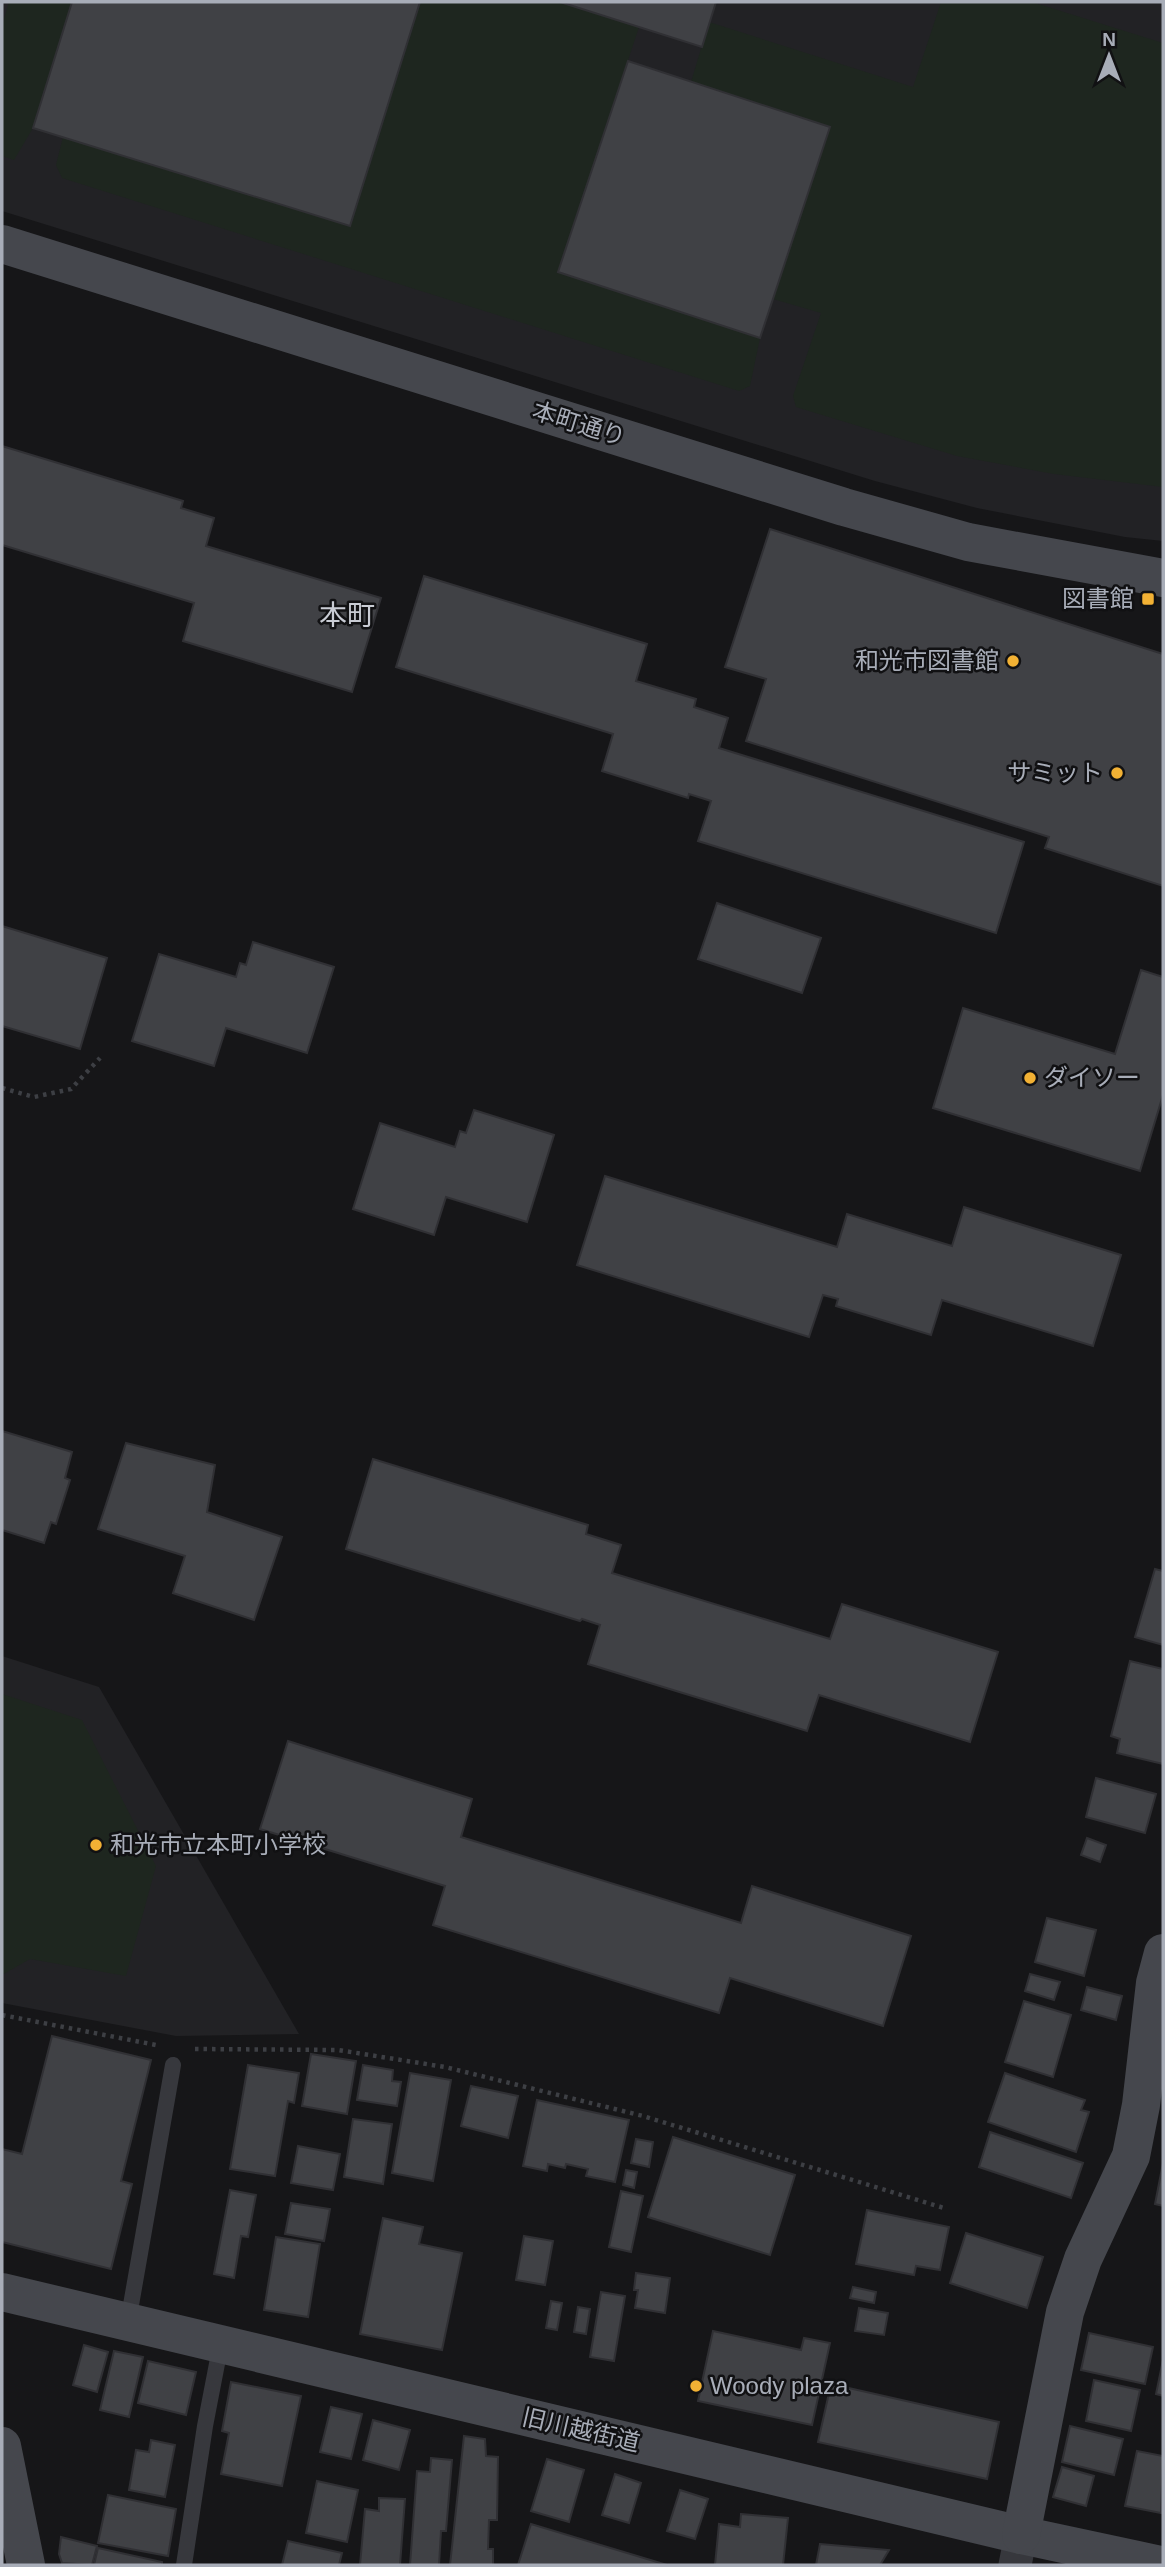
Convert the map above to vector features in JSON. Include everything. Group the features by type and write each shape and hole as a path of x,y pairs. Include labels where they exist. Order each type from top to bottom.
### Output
{"street":[{"name":"本町通り","path":"2,244 844,507 968,542 1163,578"},
{"path":"1018,2550 1065,2312 1083,2259 1151,2112 1155,1983 1163,1953"},
{"name":"旧川越街道","path":"2,2292 221,2343 1018,2550 1161,2565"},
{"path":"2,2446 26,2565"}],"lane":[{"path":"128,2322 173,2065"},
{"path":"184,2565 205,2426 221,2343"}],"path":[{"path":"2,1088 34,1097 71,1089 100,1058"},
{"path":"2,2015 162,2046"},
{"path":"189,2049 338,2050 445,2067 643,2116 944,2208"}],"shaded area":[{"path":"2,2 1163,2 1163,541 1125,537 977,508 875,481 2,211"},
{"path":"9,2 72,2 33,128 14,160 2,156 2,26"},
{"path":"420,2 560,2 639,27 558,272 760,338 750,386 739,391 62,178 56,165 63,137 349,226"},
{"path":"941,2 1032,2 1163,43 1163,487 1054,474 957,456 796,407 793,396 821,313 773,299 691,82 709,22 913,87"},
{"name":"和光市立本町小学校","path":"2,1656 99,1687 299,2034 176,2036 2,2003"},
{"path":"2,1694 82,1720 156,1866 126,1976 30,1959 2,1975"}],"building":[{"path":"72,2 420,2 350,226 33,128"},
{"path":"560,2 716,2 702,47"},
{"path":"628,61 830,127 760,338 558,272"},
{"path":"2,446 183,501 181,508 214,518 206,546 381,598 352,692 183,641 194,603 2,545"},
{"path":"770,529 1163,654 1163,886 1045,848 1049,837 746,741 766,679 725,667"},
{"path":"424,576 647,644 636,681 696,699 694,707 728,718 719,748 1024,842 996,933 698,841 711,801 689,794 688,798 602,771 613,734 396,667"},
{"path":"717,903 821,938 802,993 698,959"},
{"path":"2,926 107,958 80,1049 2,1026"},
{"path":"253,942 334,967 307,1053 226,1028 214,1066 132,1041 159,954 236,977 240,963 246,965"},
{"path":"1141,970 1163,977 1163,1095 1140,1171 933,1108 963,1008 1115,1054"},
{"path":"474,1110 554,1135 527,1222 446,1197 434,1235 353,1209 380,1123 455,1147 460,1131 466,1133"},
{"path":"605,1176 837,1247 847,1214 952,1246 964,1207 1121,1255 1093,1346 942,1300 931,1335 836,1306 838,1299 823,1295 809,1337 577,1265"},
{"path":"2,1431 72,1452 65,1478 70,1480 56,1524 51,1522 44,1543 2,1530"},
{"path":"126,1443 215,1465 207,1512 282,1537 254,1620 173,1593 185,1556 98,1529"},
{"path":"373,1459 588,1525 586,1534 621,1545 612,1573 830,1639 842,1604 998,1652 970,1742 819,1695 807,1731 588,1664 600,1625 346,1549"},
{"path":"1155,1569 1163,1571 1163,1645 1135,1637"},
{"path":"1130,1661 1163,1669 1163,1764 1117,1753 1120,1739 1111,1736"},
{"path":"288,1741 472,1799 461,1837 741,1923 752,1886 911,1936 883,2026 730,1978 719,2013 433,1925 445,1886 260,1829"},
{"path":"1096,1778 1156,1794 1145,1833 1086,1817"},
{"path":"1087,1838 1106,1845 1100,1862 1081,1855"},
{"path":"1047,1918 1096,1930 1084,1976 1035,1962"},
{"path":"1030,1974 1060,1982 1054,2000 1025,1991"},
{"path":"1087,1987 1122,1996 1116,2020 1081,2010"},
{"path":"1024,2001 1071,2015 1053,2077 1005,2062"},
{"path":"52,2036 151,2060 121,2181 132,2184 111,2269 2,2242 2,2149 22,2154"},
{"path":"311,2054 356,2061 347,2114 302,2106"},
{"path":"248,2065 299,2073 294,2103 288,2101 275,2176 230,2169"},
{"path":"363,2065 393,2070 392,2081 401,2082 397,2106 357,2100"},
{"path":"410,2073 451,2080 433,2181 392,2173"},
{"path":"1005,2073 1085,2100 1081,2110 1089,2112 1076,2152 988,2122"},
{"path":"471,2086 518,2096 508,2138 461,2126"},
{"path":"537,2100 629,2120 615,2182 586,2176 588,2169 566,2164 565,2168 548,2164 547,2171 523,2166"},
{"path":"353,2119 392,2124 383,2184 344,2177"},
{"path":"990,2132 1083,2163 1071,2198 979,2167"},
{"path":"673,2137 795,2175 770,2255 648,2217"},
{"path":"636,2139 653,2142 649,2167 631,2163"},
{"path":"298,2146 340,2154 333,2190 291,2183"},
{"path":"1163,2163 1163,2206 1155,2204"},
{"path":"626,2170 637,2172 634,2188 623,2185"},
{"path":"230,2190 256,2195 248,2237 241,2236 234,2278 214,2274"},
{"path":"621,2191 643,2196 631,2252 609,2247"},
{"path":"291,2203 330,2209 324,2241 285,2234"},
{"path":"867,2210 949,2227 940,2270 916,2266 914,2275 856,2264"},
{"path":"383,2218 423,2227 419,2244 462,2253 442,2350 360,2334"},
{"path":"966,2233 1043,2257 1027,2308 950,2283"},
{"path":"524,2236 553,2241 545,2285 516,2280"},
{"path":"276,2237 320,2244 308,2317 264,2310"},
{"path":"636,2273 670,2278 665,2313 635,2308 638,2290 634,2290"},
{"path":"853,2287 876,2292 874,2303 850,2298"},
{"path":"601,2292 625,2296 614,2361 590,2357"},
{"path":"551,2301 562,2303 557,2330 546,2328"},
{"path":"578,2307 590,2309 586,2334 574,2332"},
{"path":"859,2308 888,2313 884,2335 855,2331"},
{"path":"713,2331 801,2350 804,2338 830,2343 812,2425 698,2401"},
{"path":"1089,2333 1153,2347 1145,2384 1081,2370"},
{"path":"84,2345 108,2352 97,2392 73,2385"},
{"path":"114,2351 143,2357 129,2417 100,2410"},
{"path":"1163,2360 1163,2396 1156,2394"},
{"path":"148,2361 196,2372 186,2415 138,2403"},
{"path":"1094,2380 1140,2390 1131,2431 1086,2421"},
{"path":"231,2382 301,2396 282,2486 221,2474 229,2433 222,2431"},
{"path":"831,2384 999,2422 987,2479 818,2442"},
{"path":"331,2407 362,2414 351,2459 320,2452"},
{"path":"373,2420 410,2430 399,2470 363,2460"},
{"path":"1070,2426 1123,2439 1114,2475 1062,2462"},
{"path":"464,2436 485,2439 486,2456 498,2457 497,2520 489,2520 488,2549 493,2549 493,2565 450,2565"},
{"path":"151,2440 175,2445 165,2497 129,2490 136,2450 149,2452"},
{"path":"1137,2451 1163,2456 1161,2513 1125,2506"},
{"path":"431,2458 452,2460 446,2531 441,2531 439,2565 410,2565 417,2471 430,2472"},
{"path":"547,2459 584,2470 569,2522 531,2511"},
{"path":"1062,2467 1094,2476 1086,2506 1053,2497"},
{"path":"615,2474 641,2483 629,2523 602,2515"},
{"path":"317,2481 358,2490 347,2542 306,2533"},
{"path":"680,2490 708,2499 695,2539 667,2531"},
{"path":"108,2495 176,2509 168,2556 98,2543"},
{"path":"379,2498 405,2499 400,2565 360,2565 365,2509 379,2511"},
{"path":"741,2514 788,2518 783,2565 715,2565 719,2524 740,2527"},
{"path":"531,2524 667,2565 518,2565"},
{"path":"61,2537 97,2546 92,2565 62,2563 59,2554"},
{"path":"288,2541 342,2553 339,2565 282,2565"},
{"path":"820,2544 889,2550 880,2565 816,2565"},
{"path":"98,2548 162,2562 162,2565 94,2565"}],"place":[{"name":"図書館","path":"1148,599"},
{"name":"和光市図書館","path":"1013,661"},
{"name":"サミット","path":"1117,773"},
{"name":"ダイソー","path":"1030,1078"},
{"name":"和光市立本町小学校","path":"96,1845"},
{"name":"Woody plaza","path":"696,2386"}],"district":[{"name":"本町","path":"347,615"}]}
